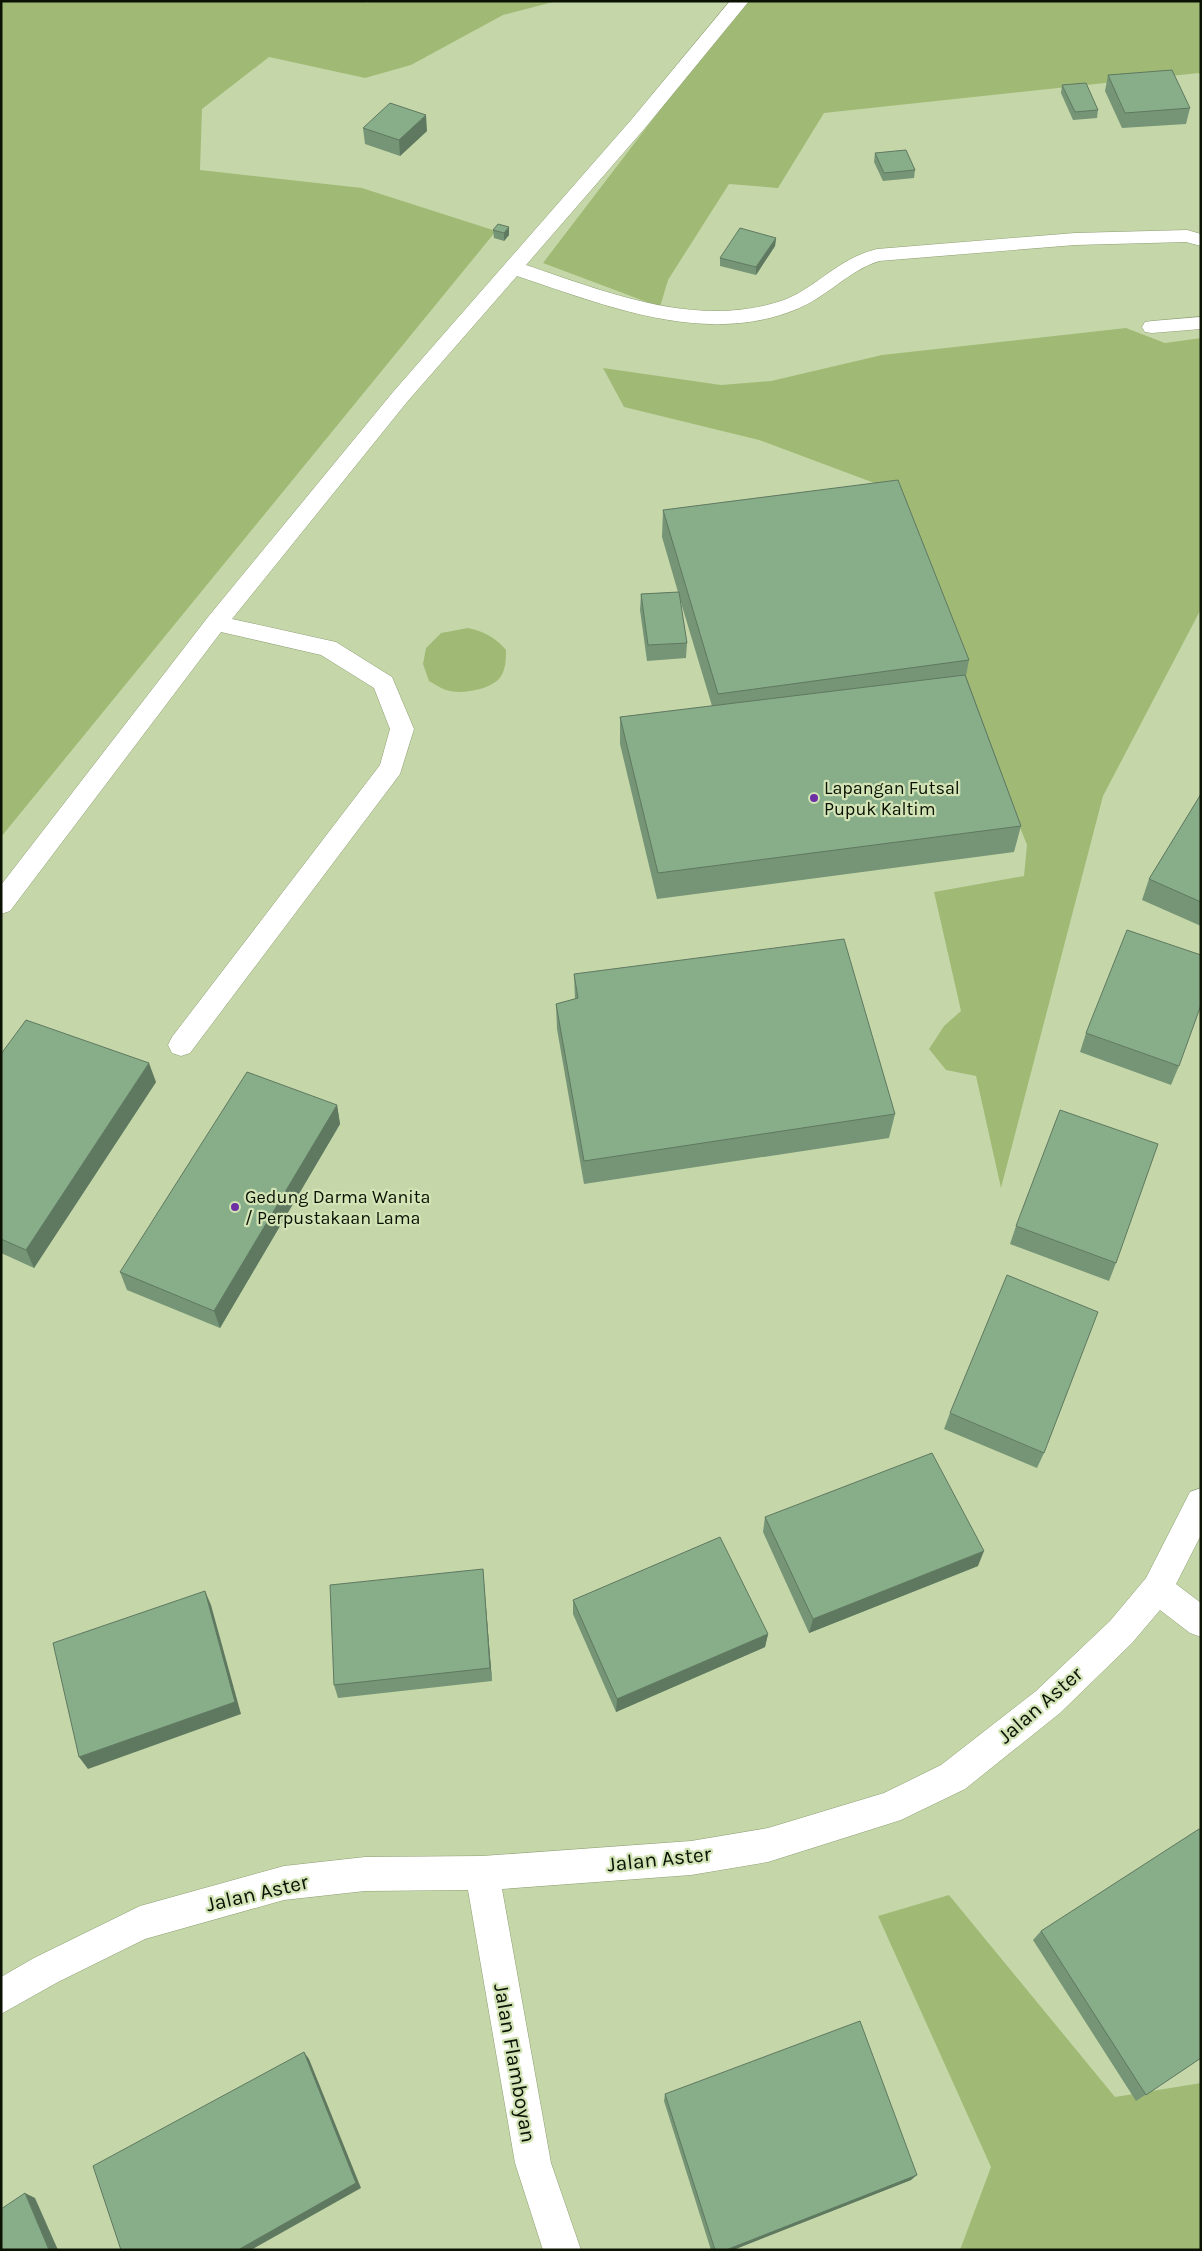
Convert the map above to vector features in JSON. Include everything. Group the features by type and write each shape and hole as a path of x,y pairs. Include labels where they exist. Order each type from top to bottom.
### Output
{"street":[{"path":"1,904 216,623 400,398 638,124 740,1"},
{"path":"512,268 647,309 682,316 724,317 761,312 789,305 808,296 833,276 863,258 878,255 1075,239 1187,236 1201,240"},
{"path":"1152,327 1201,323"},
{"path":"181,1045 302,882 391,768 402,729 384,683 328,648 216,623"},
{"name":"Jalan Aster","path":"1,1997 46,1970 140,1923 284,1883 365,1874 482,1873 692,1858 768,1845 889,1808 953,1777 1048,1702 1121,1632 1157,1589 1201,1502"},
{"path":"1157,1589 1201,1622"},
{"name":"Jalan Flamboyan","path":"482,1873 533,2164 562,2250"}],"green space":[{"path":"1,1 553,2 503,15 411,65 365,78 269,57 202,109 200,170 362,188 496,231 1,837"},
{"path":"743,1 1201,1 1201,75 1199,73 824,113 778,188 729,184 668,280 660,307 543,263"},
{"path":"1126,328 1165,343 1201,338 1201,609 1103,796 1001,1188 976,1076 946,1070 929,1049 944,1026 961,1011 934,892 1024,876 1027,845 885,487 759,440 624,407 603,368 721,385 771,381 882,355"},
{"path":"468,628 489,636 506,650 505,665 501,677 493,684 466,692 446,690 429,681 423,664 426,648 441,633"},
{"path":"949,1895 1115,2097 1201,2083 1201,2250 960,2250 991,2167 878,1916"}],"building":[{"path":"1172,70 1190,108 1125,113 1108,75"},
{"path":"1086,83 1098,110 1075,112 1062,85"},
{"path":"390,103 426,115 399,140 363,128"},
{"path":"906,150 915,170 884,173 875,153"},
{"path":"498,224 509,227 504,233 493,230"},
{"path":"740,228 776,238 756,267 720,258"},
{"path":"898,480 969,660 718,694 663,510"},
{"path":"679,592 687,643 648,645 641,594"},
{"name":"Lapangan Futsal Pupuk Kaltim","path":"965,675 1021,826 658,873 620,717"},
{"path":"1201,794 1201,902 1149,879"},
{"path":"1127,930 1201,955 1201,1005 1179,1066 1086,1033"},
{"path":"844,939 895,1114 584,1161 556,1004 578,998 574,974"},
{"path":"26,1020 149,1063 26,1250 1,1239 1,1054"},
{"name":"Gedung Darma Wanita / Perpustakaan Lama","path":"247,1072 337,1105 214,1311 120,1272"},
{"path":"1060,1110 1158,1144 1116,1263 1016,1226"},
{"path":"1007,1275 1098,1312 1044,1453 950,1413"},
{"path":"932,1453 984,1551 813,1619 765,1517"},
{"path":"720,1537 768,1634 617,1699 573,1600"},
{"path":"483,1569 490,1668 334,1685 330,1585"},
{"path":"205,1591 235,1702 79,1757 53,1643"},
{"path":"1199,1829 1201,1830 1201,2058 1146,2095 1041,1931"},
{"path":"860,2021 917,2175 726,2250 715,2250 665,2094"},
{"path":"304,2052 356,2183 238,2250 121,2250 93,2166"},
{"path":"25,2193 49,2250 1,2250 1,2209"}],"place":[{"name":"Lapangan Futsal Pupuk Kaltim","path":"814,798"},
{"name":"Gedung Darma Wanita / Perpustakaan Lama","path":"235,1207"}]}
